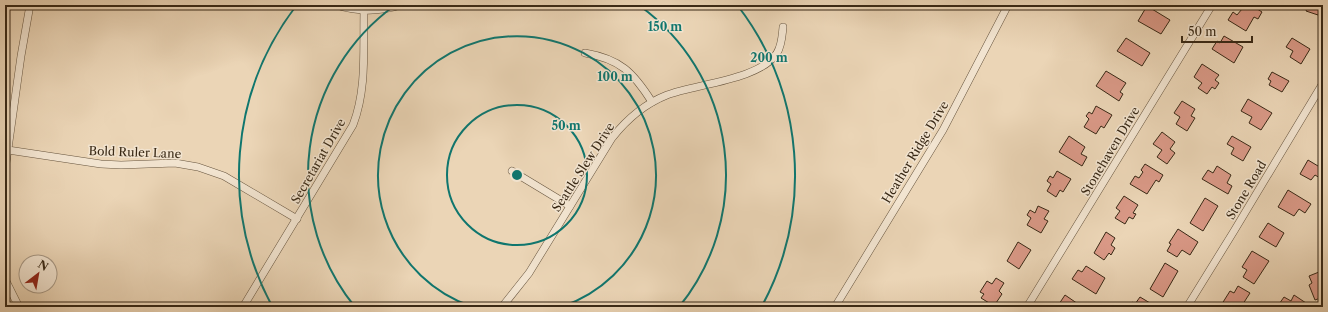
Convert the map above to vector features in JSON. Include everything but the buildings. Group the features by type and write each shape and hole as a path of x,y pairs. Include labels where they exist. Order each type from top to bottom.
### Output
{"street":[{"path":"5,170 20,56 30,5"},
{"path":"336,5 364,11 401,5"},
{"name":"Heather Ridge Drive","path":"834,307 943,130 1008,5"},
{"name":"Stonehaven Drive","path":"1027,307 1212,5"},
{"name":"Secretariat Drive","path":"243,307 348,135 356,116 361,97 364,11"},
{"name":"Seattle Slew Drive","path":"502,307 529,273 612,138 636,112 667,95 725,80 748,72 766,63 776,54 780,46 782,27"},
{"path":"585,53 610,59 620,65 637,80 652,102"},
{"name":"Stone Road","path":"1186,307 1238,225 1323,83"},
{"name":"Bold Ruler Lane","path":"8,150 101,164 120,165 175,163 198,166 224,176 297,219"},
{"path":"512,171 570,206"},
{"path":"5,279 19,307"}]}
